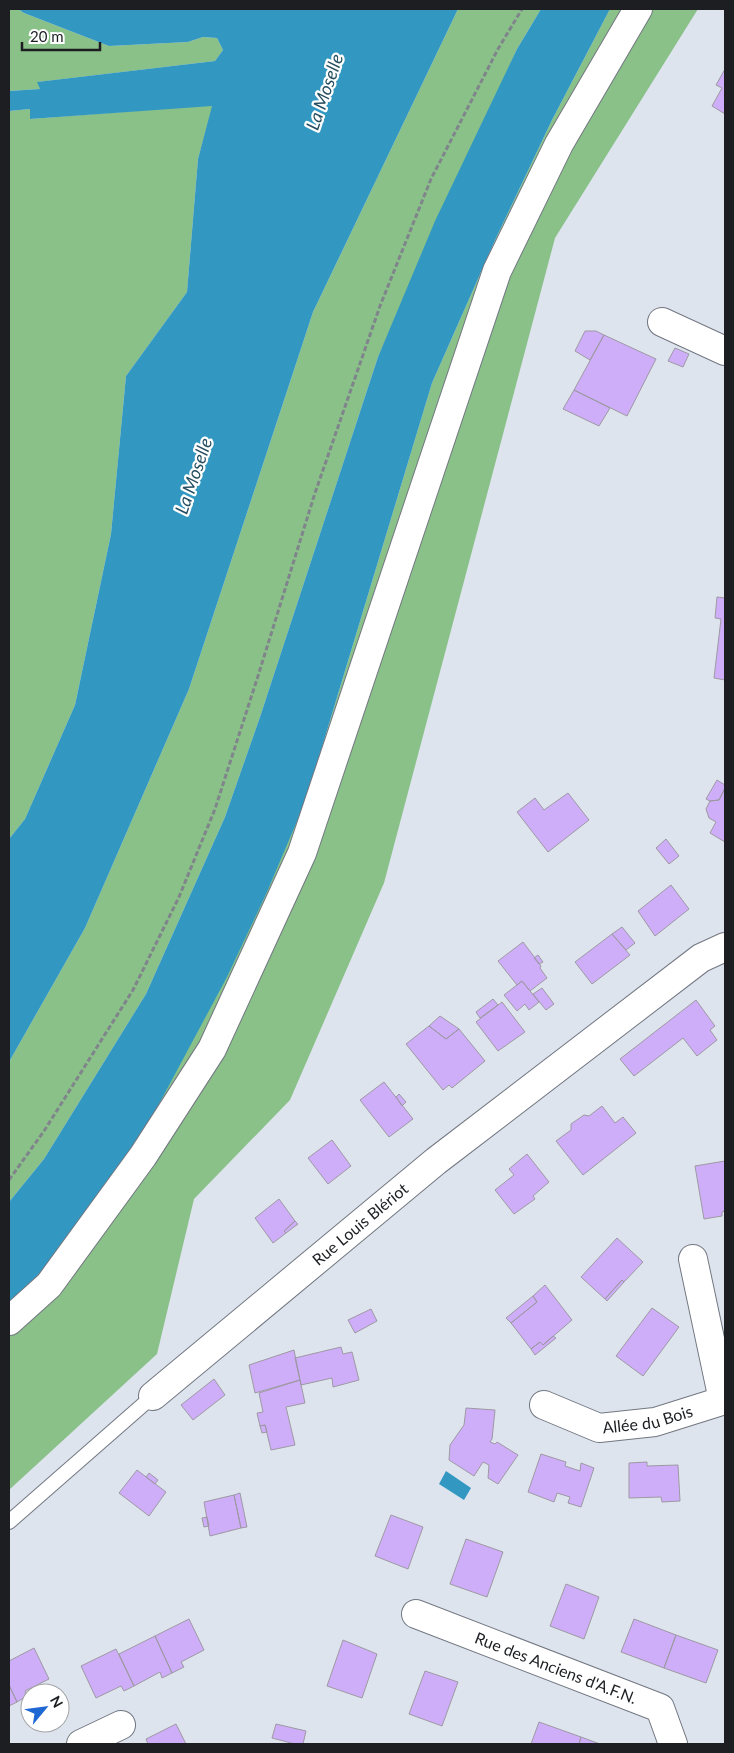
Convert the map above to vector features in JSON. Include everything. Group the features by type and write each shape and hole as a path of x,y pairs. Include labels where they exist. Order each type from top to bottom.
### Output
{"street":[{"path":"9,1321 49,1285 143,1156 212,1049 302,853 497,271 559,144 638,9"},
{"path":"662,322 725,351"},
{"name":"Rue Louis Blériot","path":"153,1396 436,1162 701,958 725,947"},
{"name":"Allée du Bois","path":"544,1405 598,1428 655,1422 724,1400 693,1260"},
{"name":"Rue des Anciens d'A.F.N.","path":"416,1614 660,1708 673,1744"},
{"path":"81,1744 121,1725"}],"lane":[{"name":"Rue Louis Blériot","path":"9,1522 153,1396"}],"path":[{"path":"9,1180 44,1130 132,990 179,897 214,809 315,493 380,306 431,179 498,49 522,9"}],"green space":[{"path":"9,9 18,9 109,46 188,42 203,37 217,38 223,50 215,61 38,82 40,89 9,91"},
{"path":"458,9 541,9 517,49 378,357 260,717 225,817 146,994 44,1159 9,1202 9,1062 85,928 189,689 313,312"},
{"path":"610,9 698,9 555,238 384,883 290,1100 194,1199 157,1354 9,1490 9,1303 44,1269 306,800 432,383 496,238 552,120"},
{"path":"213,105 198,159 187,292 126,376 111,534 75,705 25,819 9,839 9,111 30,109 30,119"}],"water":[{"name":"La Moselle","path":"18,9 458,9 313,312 189,689 85,928 9,1062 9,839 25,819 75,705 111,534 126,376 187,292 198,159 212,106 30,119 30,109 9,111 9,91 40,89 37,82 215,61 223,50 217,38 203,37 188,42 109,46"},
{"path":"541,9 610,9 552,120 496,238 432,383 306,800 267,892 227,977 144,1132 44,1269 9,1303 9,1202 44,1159 146,994 225,817 260,717 378,357 435,221 517,49"},
{"path":"446,1471 471,1488 464,1500 439,1484"}],"building":[{"path":"725,69 725,114 712,106 722,88 716,85"},
{"path":"585,331 596,331 604,335 590,360 575,351"},
{"path":"604,335 656,359 627,416 574,390"},
{"path":"675,348 689,354 683,367 668,361"},
{"path":"574,390 610,408 599,426 563,409"},
{"path":"717,597 725,598 725,680 714,678 721,619 715,618"},
{"path":"717,780 725,785 725,788 719,800 710,801 706,799"},
{"path":"725,788 725,842 710,833 716,822 709,818 706,809 710,801 719,800"},
{"path":"568,793 589,820 548,852 517,812 535,798 544,810"},
{"path":"666,839 679,856 669,864 656,848"},
{"path":"671,885 689,909 655,936 638,911"},
{"path":"622,927 635,943 626,950 612,934"},
{"path":"612,934 630,955 592,984 575,962"},
{"path":"523,942 541,966 540,968 547,978 530,991 522,981 517,985 498,961"},
{"path":"538,955 543,962 539,964 534,958"},
{"path":"522,981 539,1002 529,1010 525,1004 517,1011 504,995"},
{"path":"542,988 554,1004 546,1010 533,994"},
{"path":"493,999 498,1005 480,1018 476,1012"},
{"path":"696,1000 715,1026 710,1030 717,1040 697,1056 683,1038 634,1076 620,1059"},
{"path":"502,1002 525,1032 498,1051 476,1022"},
{"path":"440,1016 459,1029 446,1039 429,1026"},
{"path":"429,1026 446,1039 459,1029 485,1061 452,1088 449,1085 443,1090 406,1044"},
{"path":"384,1082 413,1119 389,1137 360,1100"},
{"path":"399,1094 406,1102 402,1106 396,1097"},
{"path":"602,1106 615,1123 623,1117 636,1133 583,1175 556,1141 571,1130 571,1124 584,1115 589,1116"},
{"path":"332,1140 351,1166 328,1184 308,1158"},
{"path":"527,1154 549,1182 533,1196 535,1199 514,1214 495,1190 514,1175 509,1169"},
{"path":"725,1161 725,1211 722,1212 722,1216 704,1219 695,1166"},
{"path":"279,1199 295,1221 284,1231 286,1233 273,1243 255,1218"},
{"path":"295,1221 298,1224 286,1233 284,1231"},
{"path":"617,1238 643,1262 624,1282 622,1280 605,1299 581,1277"},
{"path":"622,1280 624,1282 607,1301 605,1299"},
{"path":"545,1285 572,1320 543,1345 540,1342 531,1349 511,1323 537,1302 533,1296"},
{"path":"533,1296 537,1302 511,1323 506,1318"},
{"path":"652,1308 679,1327 643,1376 616,1356"},
{"path":"371,1309 377,1321 355,1333 348,1320"},
{"path":"553,1336 556,1338 535,1355 531,1349 540,1342 543,1345"},
{"path":"341,1347 343,1354 352,1352 359,1380 333,1387 332,1378 301,1385 295,1358"},
{"path":"294,1350 300,1380 255,1393 249,1365"},
{"path":"214,1379 225,1395 193,1420 181,1405"},
{"path":"300,1380 305,1403 286,1407 295,1445 271,1450 265,1425 260,1426 257,1413 263,1412 259,1393"},
{"path":"466,1408 495,1410 492,1439 490,1442 495,1444 497,1442 518,1455 498,1484 488,1478 489,1465 483,1462 474,1476 449,1460 450,1445 464,1425"},
{"path":"265,1425 267,1432 262,1433 260,1426"},
{"path":"541,1454 566,1462 565,1466 580,1471 581,1463 594,1468 581,1507 568,1503 570,1497 557,1493 554,1502 528,1492"},
{"path":"647,1462 647,1466 678,1465 680,1501 662,1502 661,1497 629,1498 629,1463"},
{"path":"137,1470 166,1492 149,1516 119,1493"},
{"path":"149,1473 158,1480 155,1484 146,1477"},
{"path":"240,1493 247,1527 241,1528 234,1495"},
{"path":"234,1495 241,1528 210,1536 204,1502"},
{"path":"391,1515 423,1527 408,1569 375,1556"},
{"path":"207,1517 209,1526 204,1527 202,1518"},
{"path":"466,1539 503,1552 487,1597 450,1584"},
{"path":"566,1584 599,1597 584,1639 550,1626"},
{"path":"189,1619 204,1650 181,1662 184,1667 172,1673 155,1636"},
{"path":"634,1619 676,1635 664,1668 621,1652"},
{"path":"676,1635 718,1650 706,1683 664,1668"},
{"path":"155,1636 172,1673 162,1678 160,1672 134,1686 119,1654"},
{"path":"343,1640 377,1654 362,1698 327,1686"},
{"path":"34,1648 49,1679 41,1683 20,1683 20,1700 17,1702 9,1685 9,1661"},
{"path":"116,1649 134,1686 124,1691 121,1686 96,1698 81,1666"},
{"path":"425,1671 458,1682 442,1726 409,1714"},
{"path":"9,1685 17,1702 9,1706"},
{"path":"539,1722 581,1737 579,1744 531,1744"},
{"path":"176,1724 186,1744 148,1744 146,1739"},
{"path":"276,1724 306,1731 303,1744 295,1744 272,1738"},
{"path":"581,1737 600,1744 579,1744"}]}
